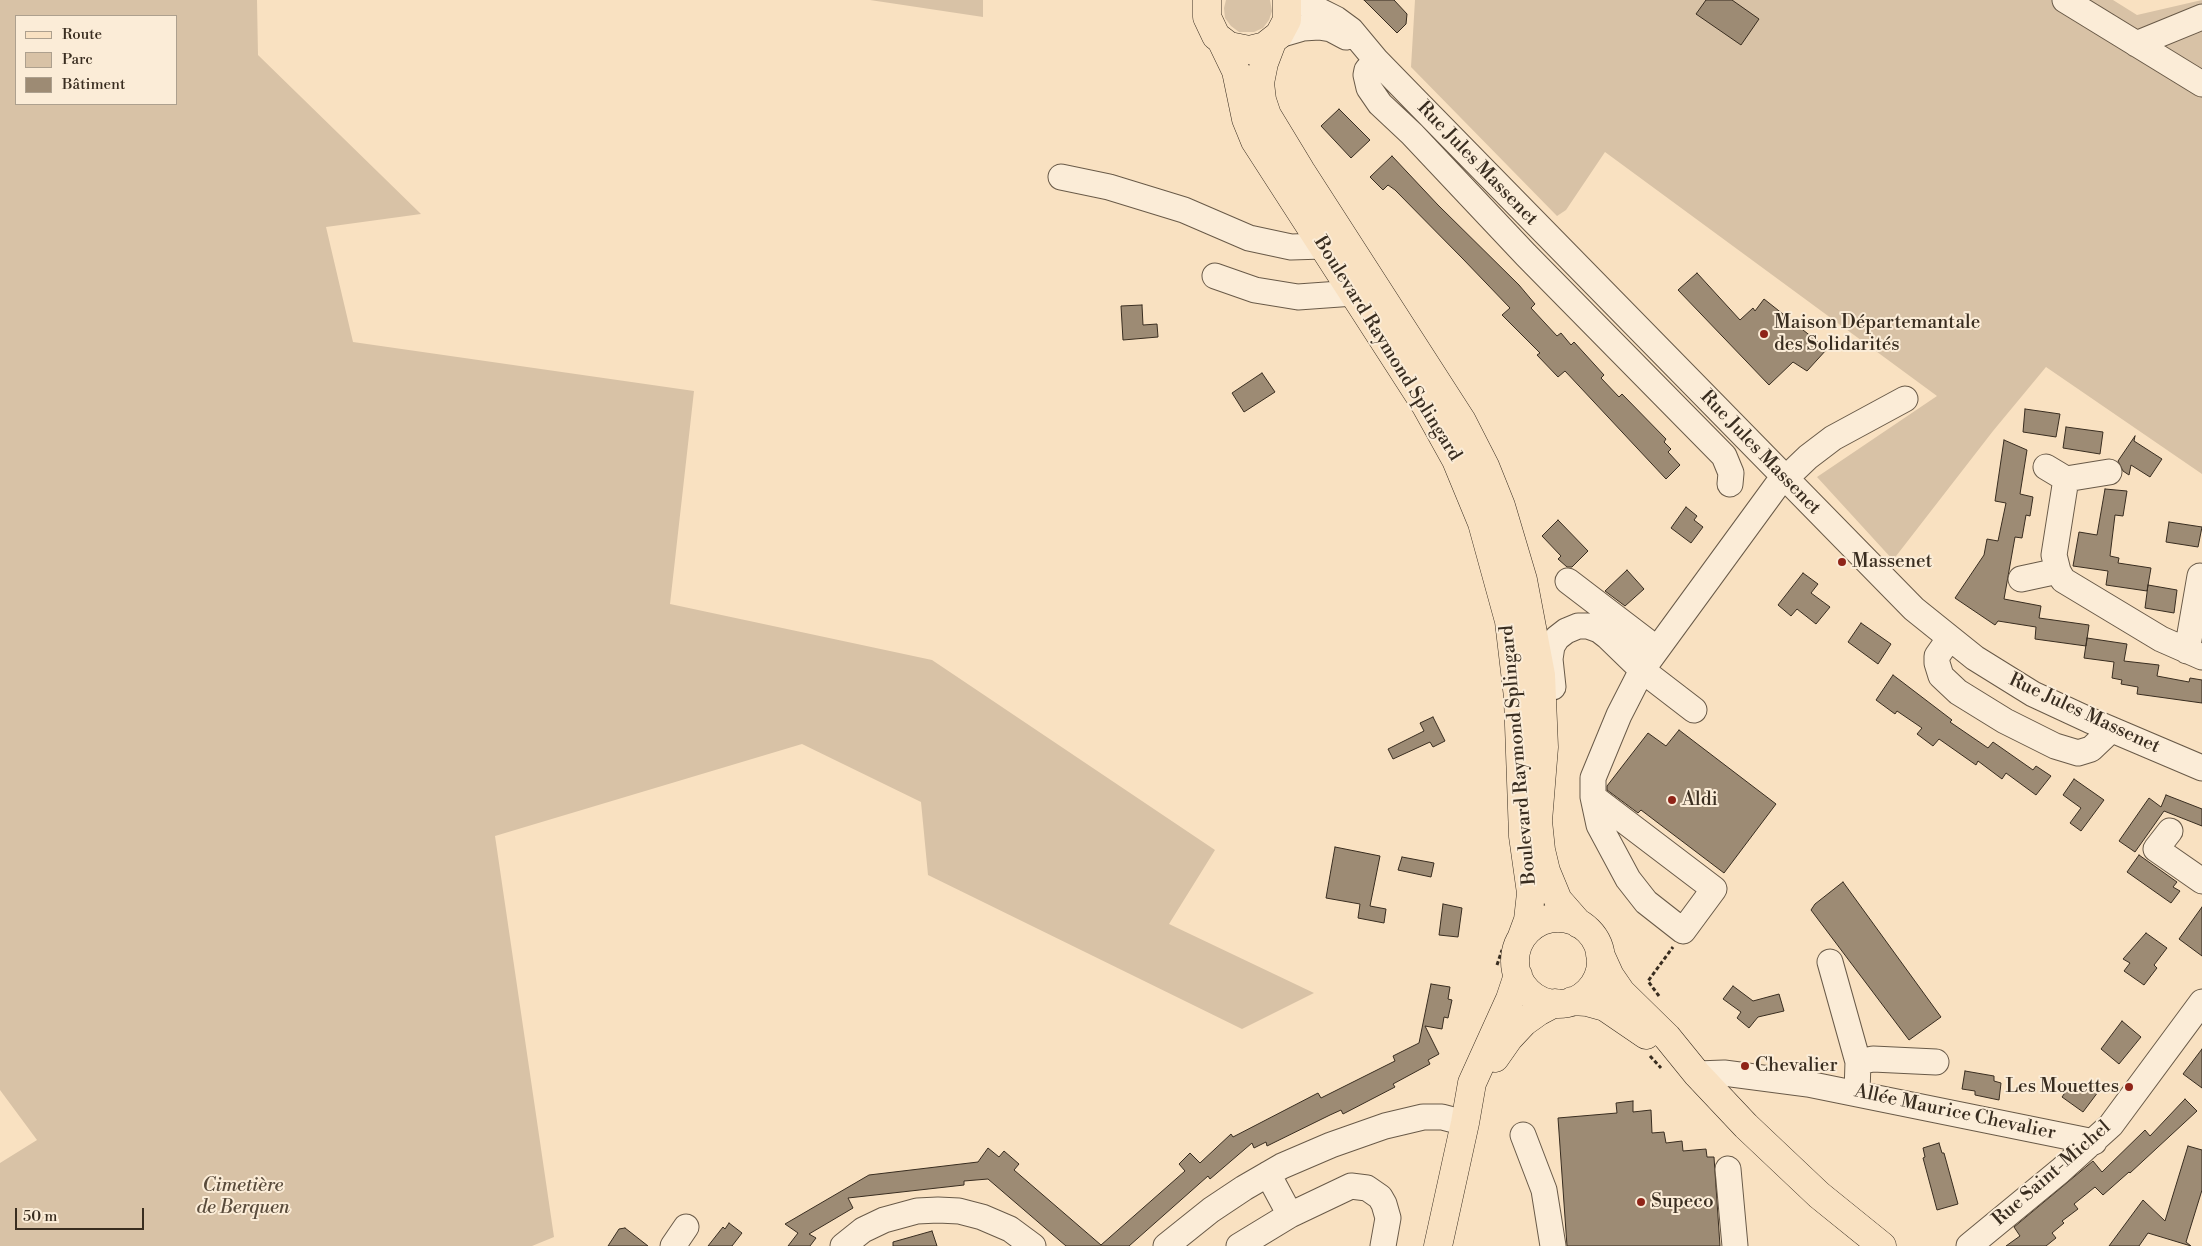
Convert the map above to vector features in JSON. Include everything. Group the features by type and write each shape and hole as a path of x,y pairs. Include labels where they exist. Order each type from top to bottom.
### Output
{"main road":[{"name":"Boulevard Raymond Splingard","path":"1207,0 1208,21 1213,32 1222,42 1236,71 1246,119 1252,136 1323,246 1363,288 1462,421 1495,490 1523,580 1536,641 1543,765 1538,821 1542,858 1558,900 1579,924"},
{"name":"Boulevard Raymond Splingard","path":"1287,0 1287,20 1264,63 1261,77 1261,95 1265,110 1301,172 1363,288"},
{"path":"1222,42 1233,48 1250,50 1262,48 1276,38"},
{"name":"Boulevard Raymond Splingard","path":"1521,940 1528,920 1531,893 1522,836 1538,695"},
{"path":"1438,1246 1475,1074 1510,999 1518,975 1516,955 1521,940 1534,925 1547,919 1566,919 1579,924 1594,938 1610,976 1621,992 1667,1037 1697,1074 1784,1163 1832,1206 1882,1246"},
{"path":"1465,1123 1484,1077 1505,1044 1531,1016 1584,995 1593,985 1599,972 1600,954"},
{"path":"1518,975 1530,993 1542,1000 1587,1002 1605,1008 1642,1032 1697,1074"}],"street":[{"name":"Rue Jules Massenet","path":"1298,0 1347,27 1376,60 1897,594 1949,639 2028,691 2111,730 2202,768"},
{"path":"2065,0 2202,84"},
{"path":"2136,44 2202,17"},
{"name":"Rue Jules Massenet","path":"1276,38 1308,28 1331,30 1348,38 1376,60"},
{"path":"1376,60 1367,70 1366,75 1369,88 1376,99 1724,456 1731,473 1730,484"},
{"path":"1061,177 1109,187 1184,210 1249,238 1290,247 1323,246"},
{"path":"1526,255 1546,234"},
{"path":"1215,276 1255,290 1298,296 1363,288"},
{"path":"1593,797 1714,890 1683,931 1646,902 1628,880 1603,835 1596,816 1593,797 1593,778 1618,715 1642,670 1657,648 1784,478 1833,438 1905,399"},
{"path":"2109,472 2056,473 2054,555 2058,572 2070,586 2162,639 2195,654 2196,572"},
{"path":"2022,579 2058,572"},
{"path":"1568,581 1657,648"},
{"path":"1538,695 1550,659 1552,646 1557,638 1578,626 1588,626 1599,630 1642,670 1694,710"},
{"path":"1949,639 1937,656 1941,676 1958,692 2005,721 2055,746 2078,753 2091,749 2111,730"},
{"path":"2170,831 2156,849 2202,881"},
{"path":"1830,962 1858,1062 1857,1093"},
{"name":"Rue Saint-Michel","path":"1968,1246 2094,1142 2119,1116 2202,1002"},
{"path":"1858,1062 1873,1059 1936,1062"},
{"name":"Allée Maurice Chevalier","path":"1697,1074 1732,1074 1808,1084 2094,1142"},
{"path":"1166,1246 1223,1201 1268,1174 1330,1145 1386,1126 1435,1116 1465,1123"},
{"path":"1523,1135 1544,1190 1552,1246"},
{"path":"1728,1169 1735,1246"},
{"path":"1268,1174 1290,1215"},
{"path":"1239,1246 1290,1215 1342,1189 1360,1186 1380,1198 1387,1211 1388,1227 1383,1246"},
{"path":"843,1246 863,1230 884,1220 917,1211 943,1210 970,1213 992,1221 1010,1229 1033,1246"}],"path":[{"path":"1663,1001 1648,981 1666,958"},
{"path":"1647,1054 1668,1074"}],"green space":[{"name":"Cimetière de Berquen","path":"0,0 257,0 258,55 421,214 326,227 353,342 694,391 670,604 932,660 1215,850 1169,924 1314,993 1242,1029 928,875 921,802 802,744 495,836 554,1237 532,1246 0,1246 0,1163 37,1140 0,1090"},
{"path":"870,0 983,0 983,17"},
{"path":"1226,0 1270,0 1272,11 1269,20 1263,28 1254,32 1239,32 1225,18 1224,8"},
{"path":"1415,0 2113,0 2137,15 2202,0 2202,474 2046,367 1993,431 1893,560 1817,477 1937,396 1605,152 1566,210 1557,216 1411,67"}],"building":[{"path":"1364,0 1394,0 1407,14 1406,24 1397,33"},
{"path":"1706,0 1732,0 1759,19 1741,45 1696,14"},
{"path":"1339,109 1370,140 1351,158 1321,126"},
{"path":"1392,156 1438,205 1519,285 1535,304 1531,308 1557,336 1561,333 1571,345 1574,342 1604,375 1601,378 1619,397 1622,394 1666,439 1664,442 1671,449 1668,452 1680,465 1666,479 1565,371 1558,377 1537,355 1540,353 1502,315 1510,308 1463,259 1395,190 1388,185 1383,190 1370,177"},
{"name":"Maison Départemantale des Solidarités","path":"1697,273 1740,320 1753,308 1755,311 1764,299 1827,349 1807,371 1793,362 1769,385 1678,290"},
{"path":"1142,305 1143,325 1157,324 1158,337 1123,340 1121,306"},
{"path":"1262,373 1275,392 1244,412 1232,393"},
{"path":"2025,409 2060,414 2056,437 2023,432"},
{"path":"2066,427 2103,432 2100,454 2063,448"},
{"path":"2135,436 2134,441 2162,459 2150,477 2131,465 2129,475 2123,471 2118,461"},
{"path":"2004,440 2027,450 2020,494 2033,497 2030,516 2026,515 2022,538 2015,537 2004,599 2041,606 2039,618 2089,625 2086,646 2035,639 2036,627 1998,621 1995,625 1955,598 1984,555 1987,539 1998,541 2006,503 1995,501"},
{"path":"2105,489 2127,491 2123,516 2115,515 2110,556 2119,558 2118,563 2151,568 2147,591 2106,585 2108,571 2073,566 2079,532 2097,535"},
{"path":"1686,507 1697,516 1694,520 1703,527 1691,543 1671,528"},
{"path":"1558,520 1588,551 1572,567 1567,567 1558,559 1561,556 1542,536"},
{"path":"2169,522 2202,527 2198,547 2166,542"},
{"path":"1627,570 1644,589 1625,606 1605,591"},
{"path":"1803,573 1818,584 1811,593 1830,607 1816,624 1797,609 1791,616 1778,605"},
{"path":"2148,585 2177,590 2174,613 2145,608"},
{"path":"1861,623 1891,644 1878,664 1848,642"},
{"path":"2087,638 2127,644 2124,661 2159,665 2157,676 2189,682 2190,678 2202,680 2202,703 2137,694 2138,687 2121,684 2122,680 2112,678 2114,662 2084,658"},
{"path":"1893,675 1952,720 1950,722 1988,748 1993,742 2033,770 2036,766 2051,776 2036,795 2006,773 2002,779 1978,761 1976,765 1939,739 1933,746 1917,734 1922,728 1897,711 1895,714 1876,700"},
{"path":"1433,717 1445,741 1433,747 1430,742 1393,759 1388,749 1424,731 1420,723"},
{"name":"Aldi","path":"1679,730 1776,804 1724,873 1641,810 1638,813 1607,790 1607,786 1648,733 1666,746"},
{"path":"2074,779 2104,800 2081,831 2070,823 2081,808 2063,795"},
{"path":"2166,795 2202,809 2202,826 2164,811 2135,852 2119,841 2149,798 2161,807"},
{"path":"1335,847 1380,856 1370,906 1386,909 1384,923 1358,918 1360,904 1326,898"},
{"path":"2139,855 2177,882 2173,887 2180,891 2171,903 2127,872"},
{"path":"1402,857 1434,863 1431,877 1398,870"},
{"path":"1843,882 1941,1017 1909,1040 1811,910 1815,904"},
{"path":"1443,904 1462,908 1458,937 1439,935"},
{"path":"2202,907 2202,956 2179,939"},
{"path":"2146,933 2167,948 2154,965 2157,968 2144,985 2124,971 2130,963 2123,959"},
{"path":"1431,984 1450,987 1448,999 1452,1000 1448,1018 1444,1017 1442,1029 1425,1026 1439,1054 1428,1060 1430,1064 1393,1084 1395,1087 1343,1114 1341,1110 1267,1146 1266,1142 1254,1148 1252,1143 1210,1179 1208,1176 1129,1246 1066,1246 988,1179 964,1181 964,1185 848,1198 853,1208 809,1234 816,1238 810,1246 788,1246 798,1233 785,1224 869,1175 978,1162 988,1148 999,1157 1004,1151 1019,1164 1014,1170 1101,1245 1185,1171 1179,1164 1190,1153 1200,1163 1231,1134 1233,1137 1318,1093 1321,1098 1395,1061 1393,1056 1419,1043"},
{"path":"1733,986 1753,1001 1779,994 1784,1011 1758,1017 1749,1028 1737,1018 1741,1012 1723,999"},
{"path":"2122,1021 2141,1037 2119,1064 2101,1049"},
{"path":"2202,1049 2202,1088 2183,1074"},
{"path":"1965,1071 1994,1076 1994,1081 2001,1083 1999,1100 1975,1095 1975,1091 1962,1089"},
{"path":"2077,1084 2104,1084 2083,1112 2062,1097 2069,1087"},
{"path":"2185,1099 2197,1111 2130,1173 2103,1195 2095,1187 2074,1204 2078,1209 2062,1221 2064,1223 2052,1233 2056,1238 2046,1246 2006,1246 2020,1236 2014,1227 2093,1161 2102,1172 2145,1130 2150,1136"},
{"name":"Supeco","path":"1633,1101 1633,1112 1651,1110 1652,1133 1664,1132 1666,1143 1682,1141 1683,1151 1706,1149 1707,1157 1714,1157 1720,1246 1567,1246 1558,1118 1617,1113 1616,1103"},
{"path":"1939,1143 1942,1153 1944,1153 1958,1204 1937,1210 1923,1158 1925,1157 1923,1148"},
{"path":"2188,1146 2202,1150 2202,1190 2186,1242 2191,1246 2148,1233 2139,1246 2109,1246 2143,1200 2165,1221"},
{"path":"729,1223 742,1233 732,1246 708,1246 723,1227 725,1229"},
{"path":"625,1228 648,1246 608,1246 619,1229"},
{"path":"932,1231 937,1246 893,1246 893,1242"}],"place":[{"name":"Maison Départemantale des Solidarités","path":"1764,334"},
{"name":"Massenet","path":"1842,562"},
{"name":"Aldi","path":"1672,800"},
{"name":"Chevalier","path":"1745,1066"},
{"name":"Les Mouettes","path":"2129,1087"},
{"name":"Supeco","path":"1641,1202"}]}
